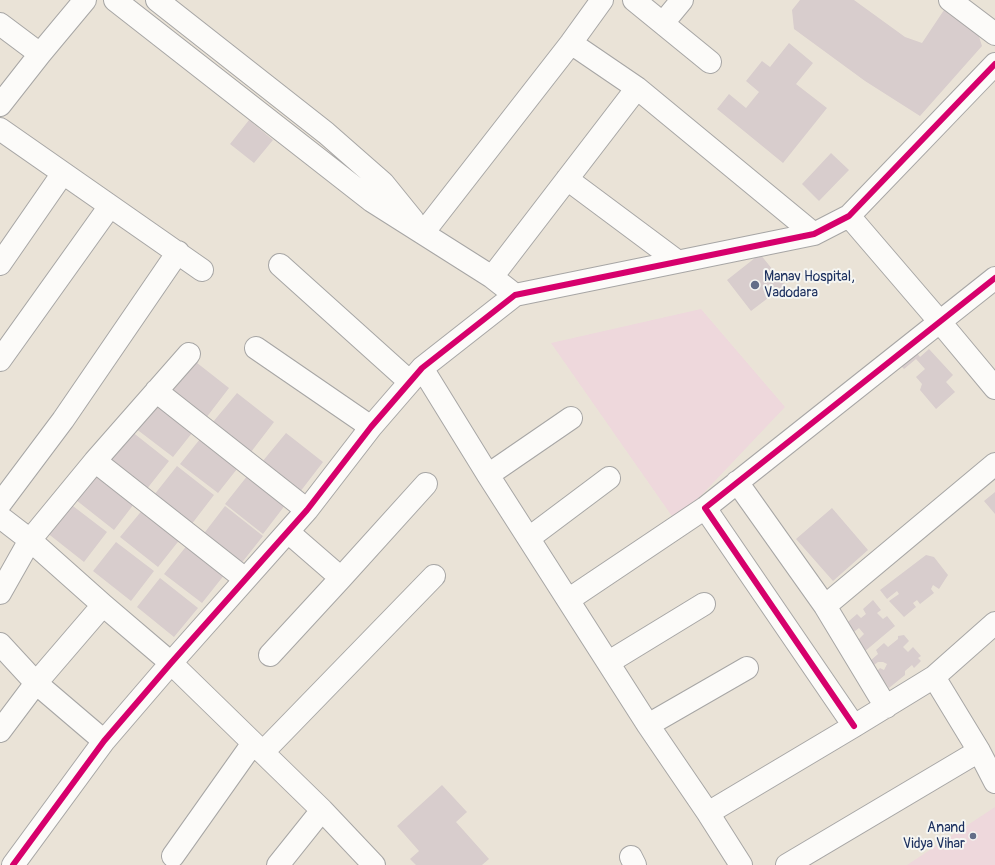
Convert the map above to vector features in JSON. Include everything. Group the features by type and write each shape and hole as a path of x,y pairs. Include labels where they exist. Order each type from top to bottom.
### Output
{"street":[{"path":"1,101 85,0"},
{"path":"115,0 372,201 492,277 515,295"},
{"path":"157,0 326,133 384,184 423,233"},
{"path":"423,233 571,43 602,0"},
{"path":"634,0 710,62"},
{"path":"663,23 682,0"},
{"path":"950,0 995,34"},
{"path":"0,24 40,54"},
{"path":"571,43 637,88 814,234"},
{"path":"13,865 104,741 307,510 371,427 416,375 515,295 814,234 849,216 995,64"},
{"path":"492,277 637,88"},
{"path":"0,129 202,270"},
{"path":"0,264 63,173"},
{"path":"567,179 677,262"},
{"path":"0,360 110,206"},
{"path":"849,216 995,388"},
{"path":"0,504 63,420 178,252"},
{"path":"280,265 416,375 488,475 648,725 708,812 741,865"},
{"path":"568,600 705,508 995,278"},
{"path":"256,348 371,427"},
{"path":"0,593 30,540 95,461 189,354"},
{"path":"156,391 307,510"},
{"path":"488,475 571,418"},
{"path":"95,461 245,579"},
{"path":"825,606 995,464"},
{"path":"529,538 610,478"},
{"path":"737,482 825,606 886,707"},
{"path":"270,655 426,484"},
{"path":"705,508 854,726"},
{"path":"0,517 30,540 102,605 171,663 322,810 374,865"},
{"path":"288,532 341,578"},
{"path":"173,856 258,748 434,576"},
{"path":"609,662 704,604"},
{"path":"0,731 36,683 102,605"},
{"path":"708,812 934,677 995,623"},
{"path":"0,644 36,683 104,741"},
{"path":"648,725 747,668"},
{"path":"934,677 979,751 994,779"},
{"path":"787,865 979,751"},
{"path":"278,865 322,810"}],"shaded area":[{"path":"701,309 785,407 676,522 551,343"},
{"name":"Anand Vidya Vihar","path":"995,807 995,865 907,865"}],"building":[{"path":"800,0 854,0 905,37 922,43 946,7 976,27 982,46 920,116 865,81 794,29 792,10"},
{"path":"789,43 813,63 796,84 827,108 783,163 717,109 729,94 746,108 759,92 746,81 762,61 770,67"},
{"path":"249,120 273,140 254,163 230,144"},
{"path":"831,153 849,170 819,201 802,184"},
{"path":"760,254 785,285 751,311 727,280"},
{"path":"929,349 953,375 946,382 955,392 936,409 920,390 922,384 916,377 925,369 916,359 904,369 900,365 916,352 920,357"},
{"path":"192,359 229,388 206,418 168,388"},
{"path":"237,393 274,422 251,452 213,422"},
{"path":"158,398 196,428 173,457 135,428"},
{"path":"131,431 169,461 146,490 108,461"},
{"path":"286,433 323,462 300,492 262,462"},
{"path":"204,434 241,464 218,493 180,464"},
{"path":"177,466 214,495 191,525 154,495"},
{"path":"99,470 137,500 114,530 76,500"},
{"path":"248,475 286,504 263,534 225,504"},
{"path":"995,492 995,514 984,501"},
{"path":"69,503 107,532 84,562 46,532"},
{"path":"225,506 263,536 240,565 202,536"},
{"path":"144,508 181,538 158,567 120,537"},
{"path":"832,508 868,550 833,581 796,539"},
{"path":"116,542 154,571 131,601 93,571"},
{"path":"188,544 225,574 202,603 164,574"},
{"path":"926,555 934,557 948,575 939,589 933,585 931,589 934,593 920,604 917,600 913,603 916,607 904,617 889,601 899,594 897,591 887,599 880,590"},
{"path":"160,578 198,608 174,637 137,607"},
{"path":"873,600 881,610 877,613 883,619 887,616 895,626 864,652 856,642 864,634 859,628 850,635 842,627 857,614 861,618 866,614 863,609"},
{"path":"904,635 909,641 903,647 908,652 913,647 921,656 918,658 921,661 914,668 912,665 905,671 905,675 889,688 877,671 880,668 884,670 887,664 878,662 874,665 870,661 878,654 876,650 884,643 888,647 898,639 898,636"},
{"path":"442,785 467,812 456,822 489,859 482,865 416,865 410,859 419,851 397,826"}],"cycle path":[{"path":"13,865 104,741 307,510 371,427 422,368 515,295 814,234 849,216 995,64"},
{"path":"854,726 705,508 995,278"}],"place":[{"name":"Manav Hospital, Vadodara","path":"755,285"},
{"name":"Anand Vidya Vihar","path":"973,836"}]}
